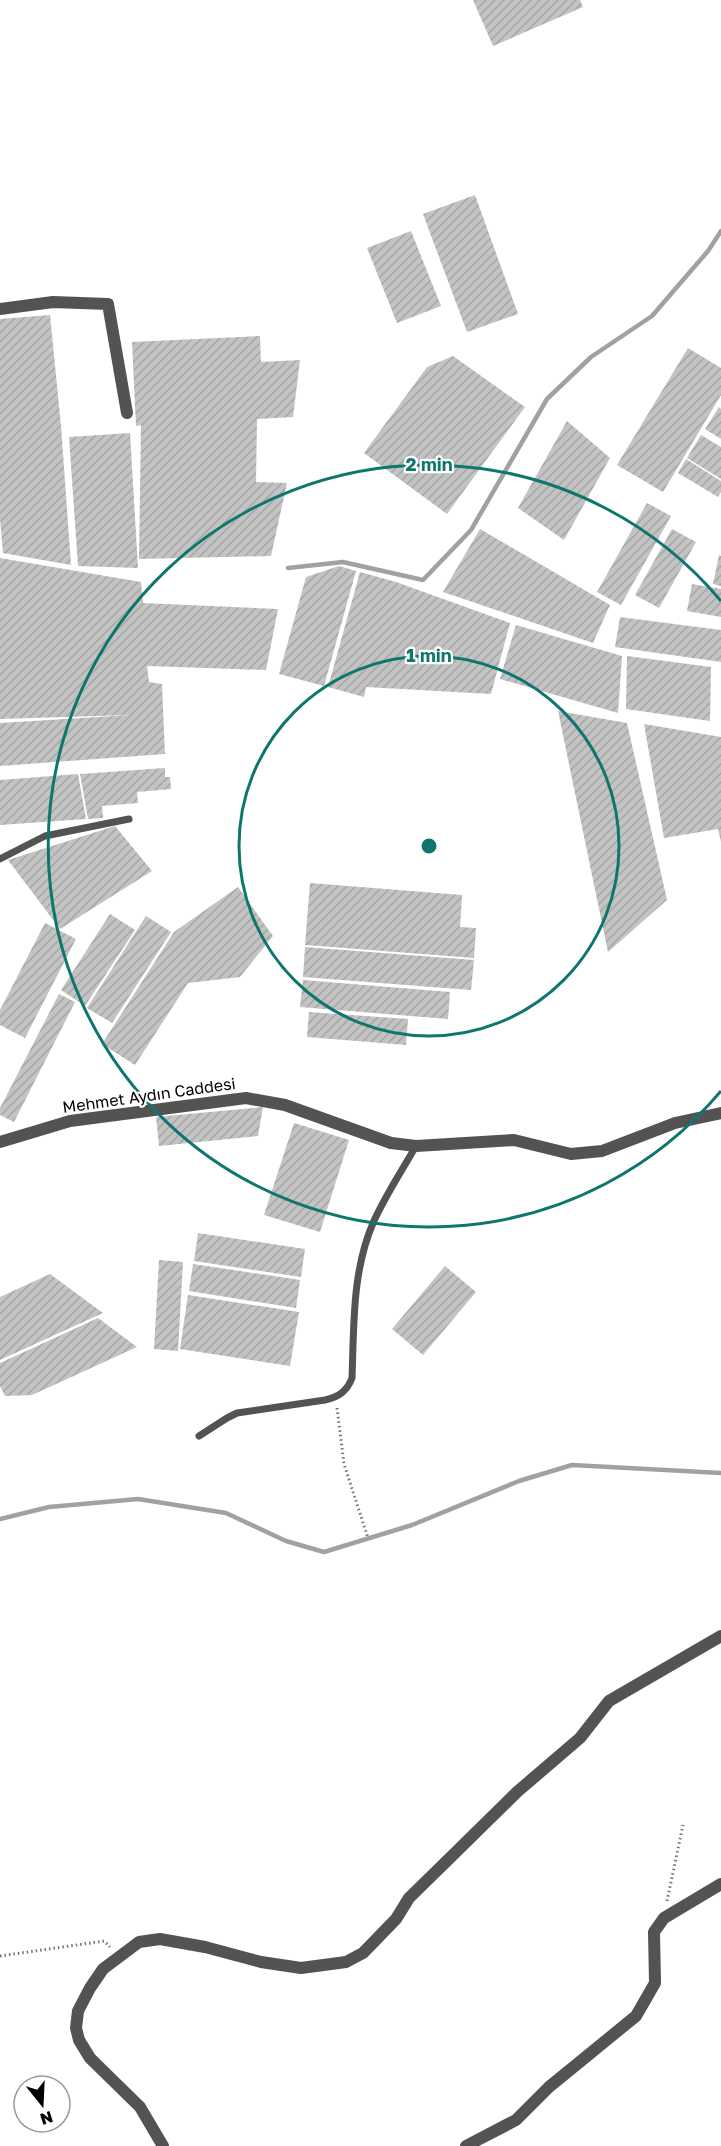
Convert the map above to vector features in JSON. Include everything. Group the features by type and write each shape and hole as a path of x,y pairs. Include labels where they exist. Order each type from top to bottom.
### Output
{"street":[{"path":"0,309 53,302 108,304 127,413"},
{"name":"Mehmet Aydın Caddesi","path":"0,1142 70,1121 246,1098 285,1105 391,1143 416,1146 514,1140 571,1154 602,1151 675,1123 721,1113"},
{"path":"163,2146 140,2107 90,2058 79,2040 76,2028 78,2011 103,1970 139,1942 160,1939 206,1947 261,1962 301,1968 346,1962 363,1953 396,1919 409,1898 517,1792 580,1738 609,1701 721,1636"},
{"path":"466,2146 516,2120 549,2087 636,2016 655,1983 654,1932 664,1918 721,1884"}],"lane":[{"path":"0,859 45,836 129,819"},
{"path":"199,1436 237,1413 336,1398 344,1392 352,1378 354,1311 363,1255 372,1225 416,1146"}],"path":[{"path":"336,1398 344,1464 368,1538"},
{"path":"664,1918 683,1825"},
{"path":"0,1956 104,1941 120,1956"}],"building":[{"path":"473,0 580,0 583,7 493,46"},
{"path":"475,195 518,314 467,332 423,214"},
{"path":"411,231 441,306 397,323 367,248"},
{"path":"50,315 71,565 3,553 0,519 0,319"},
{"path":"260,336 261,362 300,360 293,417 257,419 256,482 287,483 271,556 139,559 141,425 136,426 132,342"},
{"path":"688,348 721,368 721,395 663,492 617,465"},
{"path":"453,356 525,407 447,514 364,453 427,367"},
{"path":"719,407 721,409 721,439 705,429"},
{"path":"567,421 610,458 564,540 518,508"},
{"path":"130,433 138,568 78,566 69,437"},
{"path":"701,435 721,447 721,479 687,458"},
{"path":"686,459 721,481 721,492 718,497 678,473"},
{"path":"647,503 671,516 621,605 597,592"},
{"path":"480,529 610,605 593,643 443,592"},
{"path":"672,529 696,542 659,608 635,595"},
{"path":"719,555 721,556 721,586 713,584"},
{"path":"0,558 141,582 143,603 278,609 266,670 147,666 149,682 162,684 165,754 0,766 0,723 131,715 0,719"},
{"path":"339,566 356,571 324,686 279,674 306,577"},
{"path":"360,572 396,582 510,623 491,694 366,687 364,697 328,687"},
{"path":"692,584 721,589 721,617 687,611"},
{"path":"620,617 721,630 721,662 615,647"},
{"path":"516,625 622,656 618,713 500,679"},
{"path":"627,656 711,667 710,721 626,709"},
{"path":"558,711 627,723 667,900 608,952"},
{"path":"644,724 721,737 721,842 718,829 664,838"},
{"path":"165,768 165,777 170,777 171,789 137,792 138,803 102,806 103,818 88,819 80,774"},
{"path":"78,774 86,819 0,825 0,780"},
{"path":"115,826 152,871 60,929 8,860"},
{"path":"310,883 462,895 460,927 476,928 474,958 305,945"},
{"path":"238,887 273,936 240,977 188,983 135,1065 102,1044 174,932"},
{"path":"110,914 135,930 85,1006 61,990"},
{"path":"146,916 171,932 112,1023 87,1008"},
{"path":"45,923 76,939 25,1038 0,1025 0,1010"},
{"path":"305,947 474,960 471,990 303,977"},
{"path":"303,980 450,992 448,1019 300,1007"},
{"path":"59,994 75,1002 14,1122 0,1115 0,1108"},
{"path":"309,1012 408,1019 406,1045 307,1037"},
{"path":"263,1107 258,1136 159,1146 156,1117"},
{"path":"294,1123 349,1140 320,1232 264,1215"},
{"path":"198,1233 305,1249 301,1277 194,1261"},
{"path":"159,1260 183,1262 178,1351 154,1349"},
{"path":"193,1264 300,1280 296,1308 189,1291"},
{"path":"445,1266 476,1292 423,1355 392,1329"},
{"path":"50,1274 103,1313 0,1360 0,1297"},
{"path":"188,1295 299,1312 290,1366 180,1349"},
{"path":"98,1318 137,1347 32,1395 5,1396 0,1386 0,1363"}],"waterway":[{"path":"288,568 343,562 423,580 471,530 547,399 591,357 652,316 708,251 721,231"},
{"path":"0,1519 49,1507 138,1499 226,1513 286,1541 324,1552 412,1525 519,1481 572,1465 721,1473"}]}
